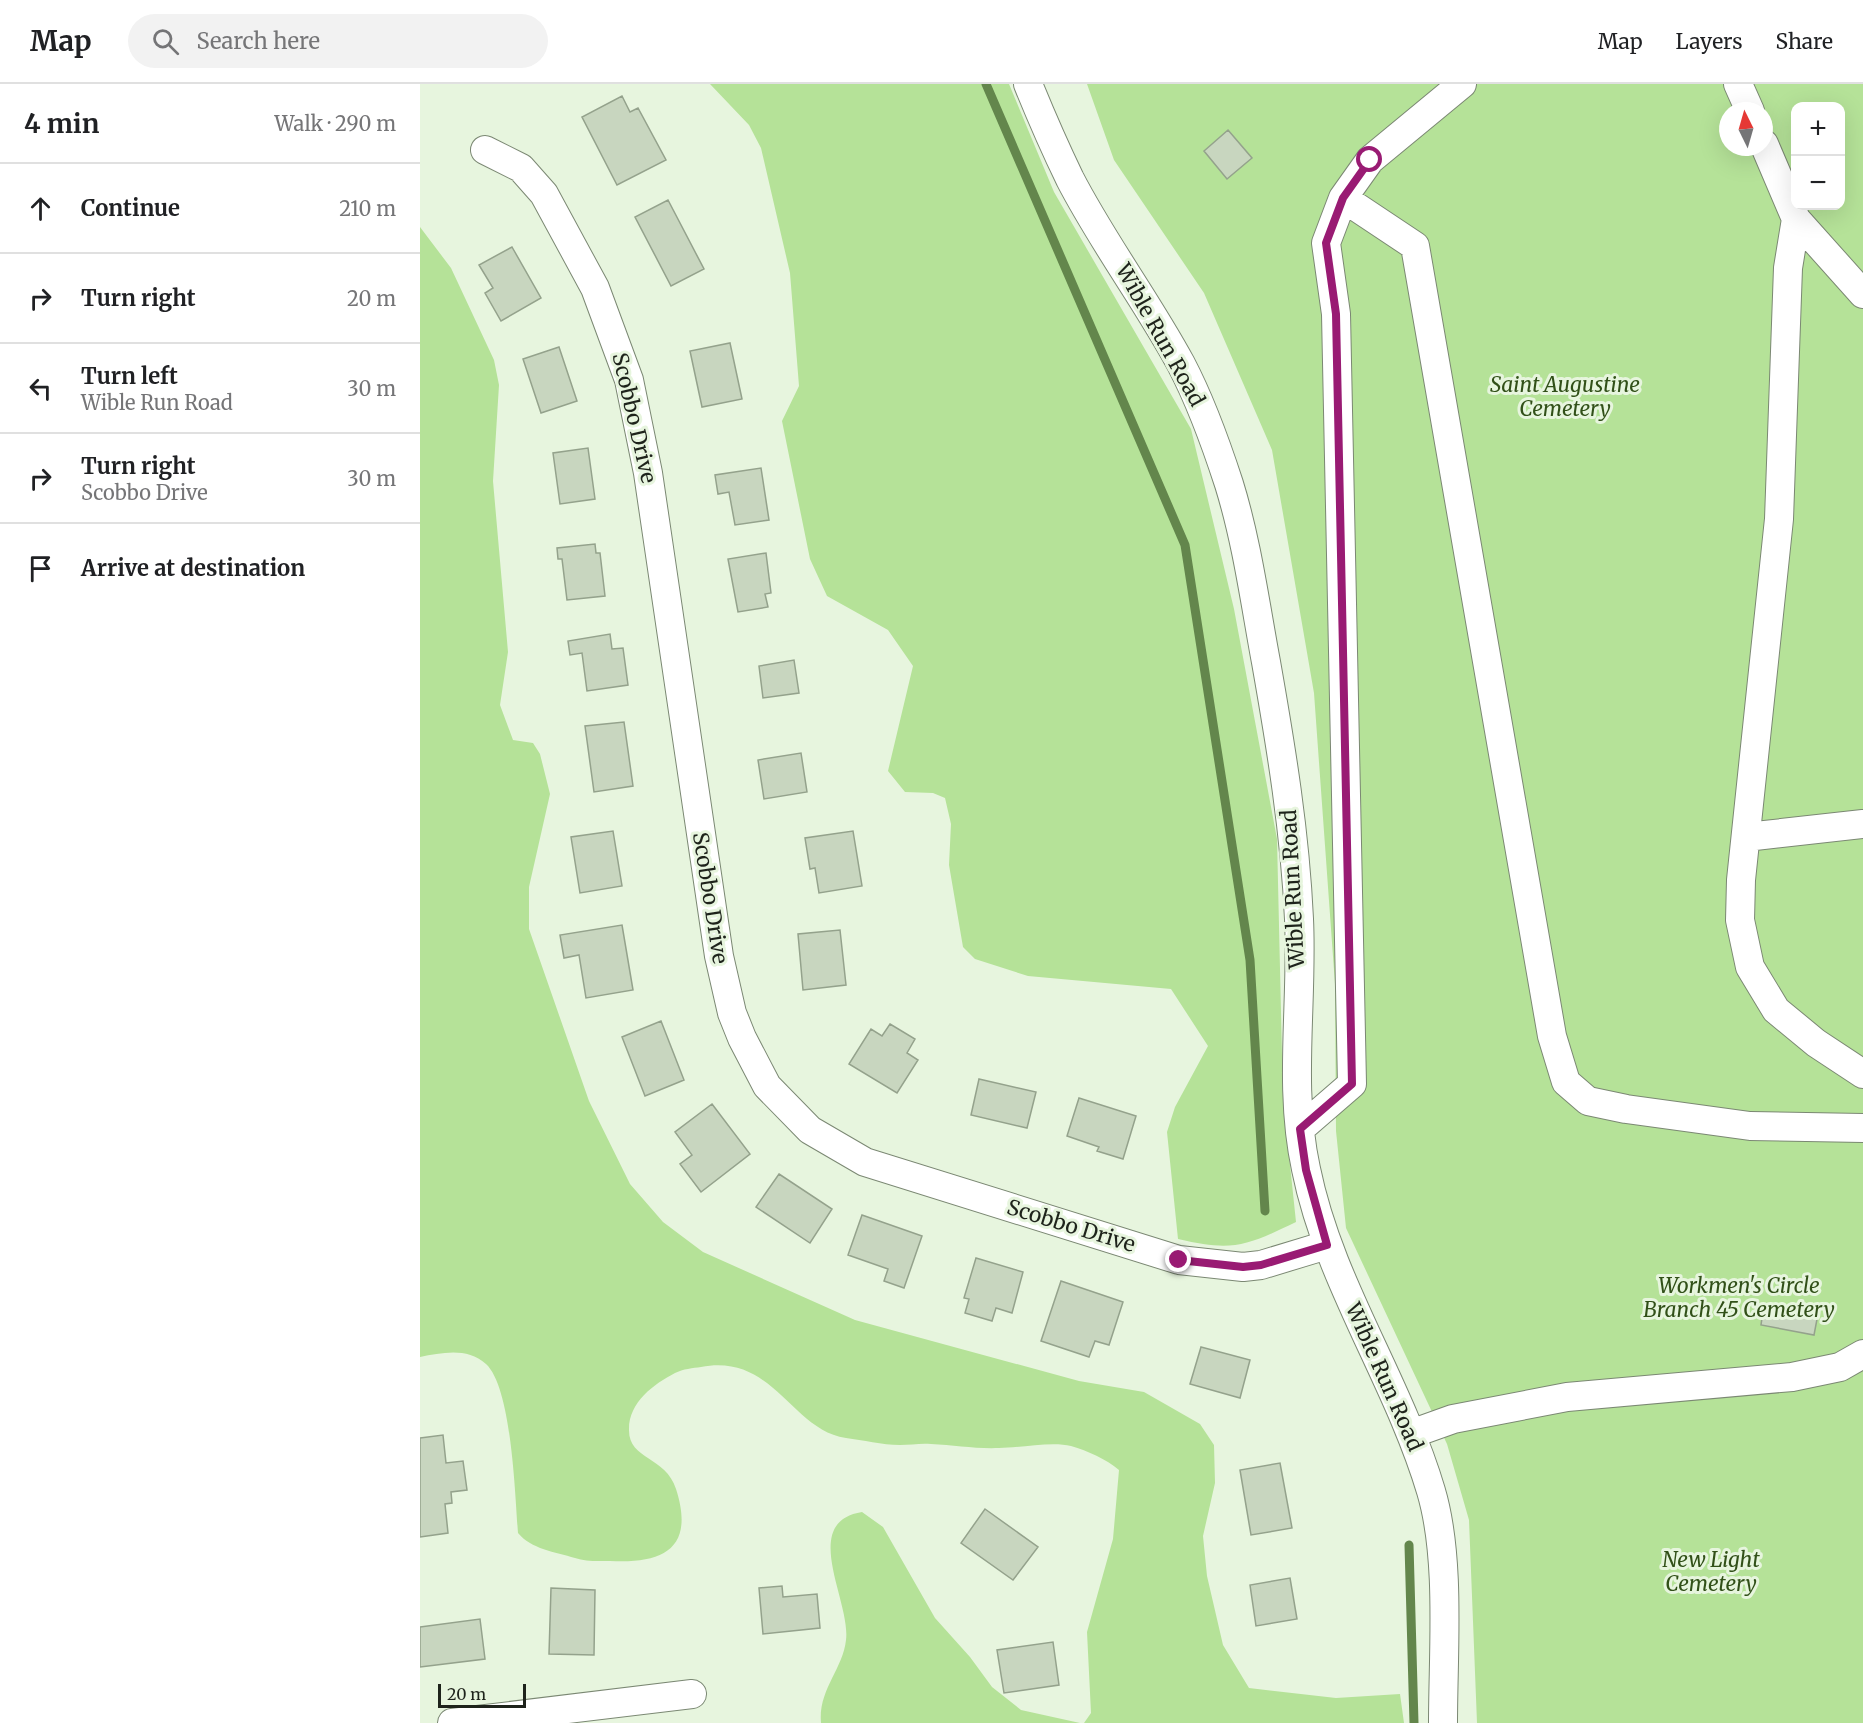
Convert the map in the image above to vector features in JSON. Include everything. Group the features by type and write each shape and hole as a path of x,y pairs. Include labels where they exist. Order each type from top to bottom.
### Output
{"street":[{"name":"Wible Run Road","path":"1028,84 1071,181 1182,367 1205,418 1229,486 1249,566 1284,767 1295,855 1299,925 1298,1092 1306,1170 1327,1245 1349,1299 1411,1434 1433,1496 1442,1576 1443,1723"},
{"path":"1300,1129 1352,1084 1336,314 1326,243 1343,198 1370,160 1462,84"},
{"path":"1738,84 1746,102"},
{"name":"Scobbo Drive","path":"485,150 521,168 544,194 595,288 629,380 648,473 719,956 732,1013 767,1086 810,1130 865,1162 1179,1260 1243,1267 1261,1265 1327,1245"},
{"path":"1769,156 1796,219 1863,294"},
{"path":"1343,198 1415,246 1552,1036 1566,1082 1588,1101 1626,1109 1750,1126 1863,1128"},
{"path":"1796,219 1788,268 1779,519 1746,837 1740,920 1750,967 1776,1010 1816,1042 1863,1074"},
{"path":"1746,837 1863,824"},
{"path":"1411,1434 1453,1419 1567,1397 1792,1377 1840,1367 1863,1354"},
{"path":"452,1723 692,1694"}],"green space":[{"path":"710,84 1009,84 1054,192 1191,429 1234,609 1277,839 1283,1098 1296,1222 1264,1237 1226,1246 1178,1239 1167,1132 1175,1107 1208,1046 1171,989 1028,976 975,959 963,947 949,865 951,824 945,798 933,793 905,792 888,771 913,666 888,630 827,596 810,559 782,421 799,386 790,273 761,148 749,125"},
{"name":"Saint Augustine Cemetery","path":"1087,84 1863,84 1863,1723 1477,1723 1469,1520 1447,1444 1346,1228 1336,1131 1335,984 1314,693 1272,450 1204,293 1114,160"},
{"path":"420,227 451,268 494,360 499,385 493,481 508,652 500,705 513,740 533,743 540,754 550,794 529,887 529,929 589,1101 630,1184 663,1222 703,1252 855,1320 1079,1381 1144,1392 1200,1424 1214,1445 1215,1483 1203,1536 1207,1576 1223,1645 1249,1688 1336,1698 1400,1694 1404,1723 1084,1723 1091,1713 1087,1632 1113,1539 1119,1470 1090,1453 1063,1445 982,1448 927,1444 893,1445 846,1438 827,1432 810,1422 764,1381 747,1371 726,1366 688,1369 667,1377 644,1395 633,1410 630,1419 630,1439 635,1447 664,1470 676,1489 681,1509 681,1526 678,1538 670,1548 660,1555 646,1559 588,1561 536,1546 518,1533 511,1444 502,1395 495,1377 486,1364 471,1355 454,1353 420,1357"},
{"path":"862,1512 883,1527 935,1618 970,1657 992,1687 1021,1710 1080,1723 821,1723 823,1700 844,1651 846,1640 846,1624 832,1565 831,1547 834,1531 843,1519"}],"building":[{"path":"622,96 630,112 638,108 666,160 617,185 582,117"},
{"path":"1228,130 1252,158 1227,179 1204,151"},
{"path":"668,200 704,269 671,286 635,217"},
{"path":"512,247 541,298 501,321 485,293 493,288 479,265"},
{"path":"730,343 742,399 702,407 690,351"},
{"path":"559,347 577,401 541,413 523,359"},
{"path":"588,448 595,499 560,504 553,453"},
{"path":"761,468 769,520 735,525 729,492 718,494 715,475"},
{"path":"595,544 596,553 600,553 605,596 567,600 562,559 558,559 557,548"},
{"path":"766,553 771,593 765,594 768,607 738,612 728,559"},
{"path":"610,634 612,649 623,648 628,685 587,691 582,653 570,655 568,641"},
{"path":"794,660 799,693 763,698 759,666"},
{"path":"624,722 633,786 594,792 585,726"},
{"path":"801,753 807,792 764,799 758,760"},
{"path":"613,831 622,886 580,893 571,837"},
{"path":"853,831 862,886 819,893 815,868 810,869 805,838"},
{"path":"622,925 633,990 586,998 579,955 564,958 560,935"},
{"path":"840,930 846,985 803,990 798,934"},
{"path":"661,1021 684,1080 645,1096 622,1037"},
{"path":"890,1024 915,1039 907,1053 918,1060 897,1093 849,1064 871,1029 882,1036"},
{"path":"979,1079 1036,1092 1027,1128 971,1115"},
{"path":"1079,1098 1136,1116 1123,1159 1097,1151 1099,1147 1067,1136"},
{"path":"712,1104 750,1154 701,1192 680,1164 692,1155 675,1132"},
{"path":"779,1174 832,1209 810,1243 756,1207"},
{"path":"862,1215 922,1236 904,1288 884,1281 888,1269 848,1255"},
{"path":"976,1258 1023,1272 1012,1313 996,1308 992,1321 965,1313 969,1299 964,1298"},
{"path":"1061,1281 1123,1302 1109,1345 1095,1341 1089,1357 1041,1341"},
{"path":"1764,1304 1818,1314 1814,1335 1761,1325"},
{"path":"1201,1347 1250,1360 1240,1398 1190,1384"},
{"path":"443,1435 446,1463 463,1461 467,1490 451,1492 452,1503 445,1504 448,1533 420,1537 420,1438"},
{"path":"1280,1463 1292,1528 1251,1535 1240,1470"},
{"path":"985,1509 1038,1547 1013,1580 961,1543"},
{"path":"1290,1578 1297,1619 1256,1626 1250,1585"},
{"path":"782,1586 783,1597 817,1594 820,1628 763,1634 759,1588"},
{"path":"551,1588 595,1590 594,1655 549,1654"},
{"path":"480,1619 485,1659 420,1667 420,1627"},
{"path":"1053,1642 1059,1685 1004,1693 997,1650"}],"waterway":[{"path":"986,84 1185,545 1250,960 1265,1211"},
{"path":"1409,1545 1414,1723"}],"route":[{"path":"1179,1260 1216,1266 1243,1267 1261,1265 1327,1245 1306,1170 1300,1129 1352,1084 1336,314 1326,243 1343,198 1370,160"}],"park label":[{"name":"Workmen's Circle Branch 45 Cemetery","path":"1739,1298"},
{"name":"New Light Cemetery","path":"1711,1572"}]}
